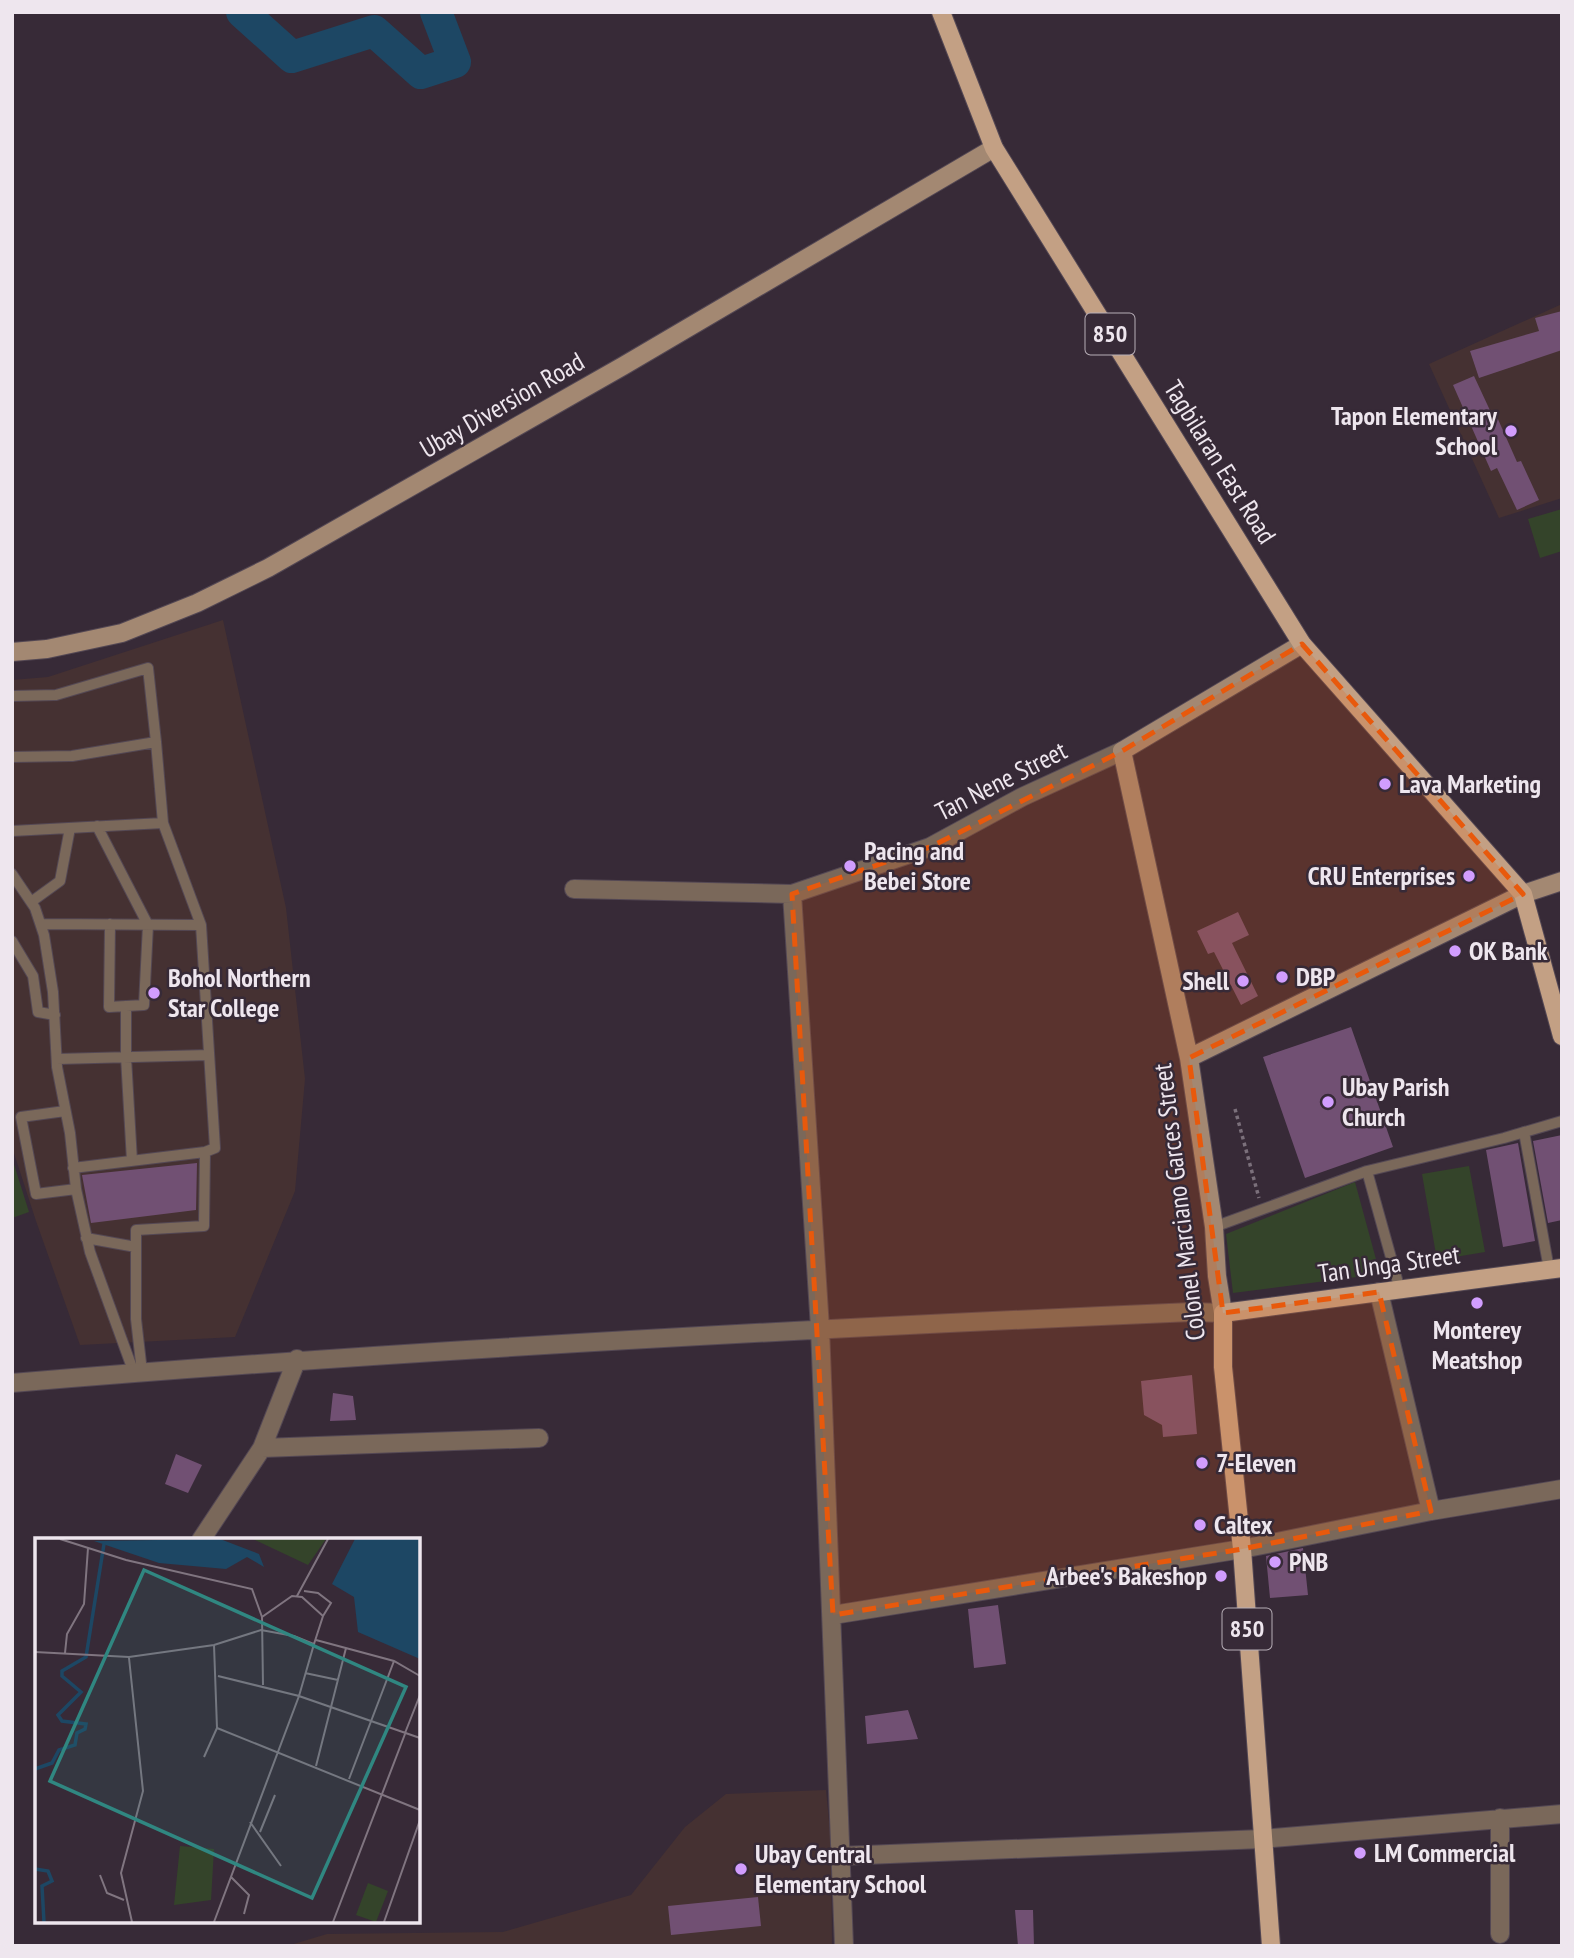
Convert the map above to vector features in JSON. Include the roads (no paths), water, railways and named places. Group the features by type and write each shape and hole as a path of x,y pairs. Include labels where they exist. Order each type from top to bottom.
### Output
{"main road":[{"name":"Tagbilaran East Road","path":"942,12 994,148 1303,644 1523,894"},
{"name":"850","path":"1523,894 1562,1036"},
{"name":"Tan Unga Street","path":"1223,1312 1555,1268"},
{"name":"Colonel Marciano Garces Street","path":"1223,1312 1223,1367 1242,1549 1270,1946"}],"street":[{"name":"Ubay Diversion Road","path":"12,652 47,649 122,633 197,603 268,568 612,373 994,148"},
{"name":"Tan Nene Street","path":"574,889 792,894 930,847 1022,797 1122,751 1303,644"},
{"name":"Colonel Marciano Garces Street","path":"1122,751 1189,1058 1223,1312"},
{"path":"1189,1058 1523,894 1562,881"},
{"path":"792,894 820,1328 844,1946"},
{"path":"1379,1292 1431,1511"},
{"path":"12,1382 297,1359 820,1328 1223,1312"},
{"path":"202,1538 262,1448 297,1359"},
{"path":"262,1448 539,1438"},
{"path":"833,1615 1242,1549 1431,1511 1562,1489"},
{"path":"841,1856 1262,1839 1562,1814"},
{"path":"1500,1818 1500,1934"}],"lane":[{"path":"12,696 56,695 148,668 163,823 201,925 215,1148 205,1152 74,1168"},
{"path":"12,757 72,756 156,742"},
{"path":"12,831 163,823"},
{"path":"97,826 148,925 144,1005 109,1007 110,925"},
{"path":"31,902 60,881 70,828"},
{"path":"12,874 31,902 41,924 55,1015 57,1059 86,1238 138,1373"},
{"path":"41,924 201,925"},
{"path":"12,941 33,976 38,1012 55,1015"},
{"path":"126,1006 132,1161"},
{"path":"57,1059 208,1055"},
{"path":"65,1111 21,1117 36,1194 76,1189"},
{"path":"1213,1227 1367,1171 1562,1121"},
{"path":"1524,1132 1555,1268"},
{"path":"138,1373 136,1230 204,1226 205,1152"},
{"path":"1367,1171 1400,1290"},
{"path":"86,1238 136,1247"}],"waterway":[{"path":"242,12 292,57 374,31 421,73 455,62 436,12"}],"place":[{"name":"Tapon Elementary School","path":"1511,431"},
{"name":"Lava Marketing","path":"1385,784"},
{"name":"Pacing and Bebei Store","path":"850,866"},
{"name":"CRU Enterprises","path":"1469,876"},
{"name":"OK Bank","path":"1455,951"},
{"name":"DBP","path":"1282,977"},
{"name":"Shell","path":"1243,981"},
{"name":"Bohol Northern Star College","path":"154,993"},
{"name":"Ubay Parish Church","path":"1328,1102"},
{"name":"Monterey Meatshop","path":"1477,1303"},
{"name":"7-Eleven","path":"1202,1463"},
{"name":"Caltex","path":"1200,1525"},
{"name":"PNB","path":"1275,1562"},
{"name":"Arbee's Bakeshop","path":"1221,1576"},
{"name":"LM Commercial","path":"1360,1853"},
{"name":"Ubay Central Elementary School","path":"741,1869"}]}
